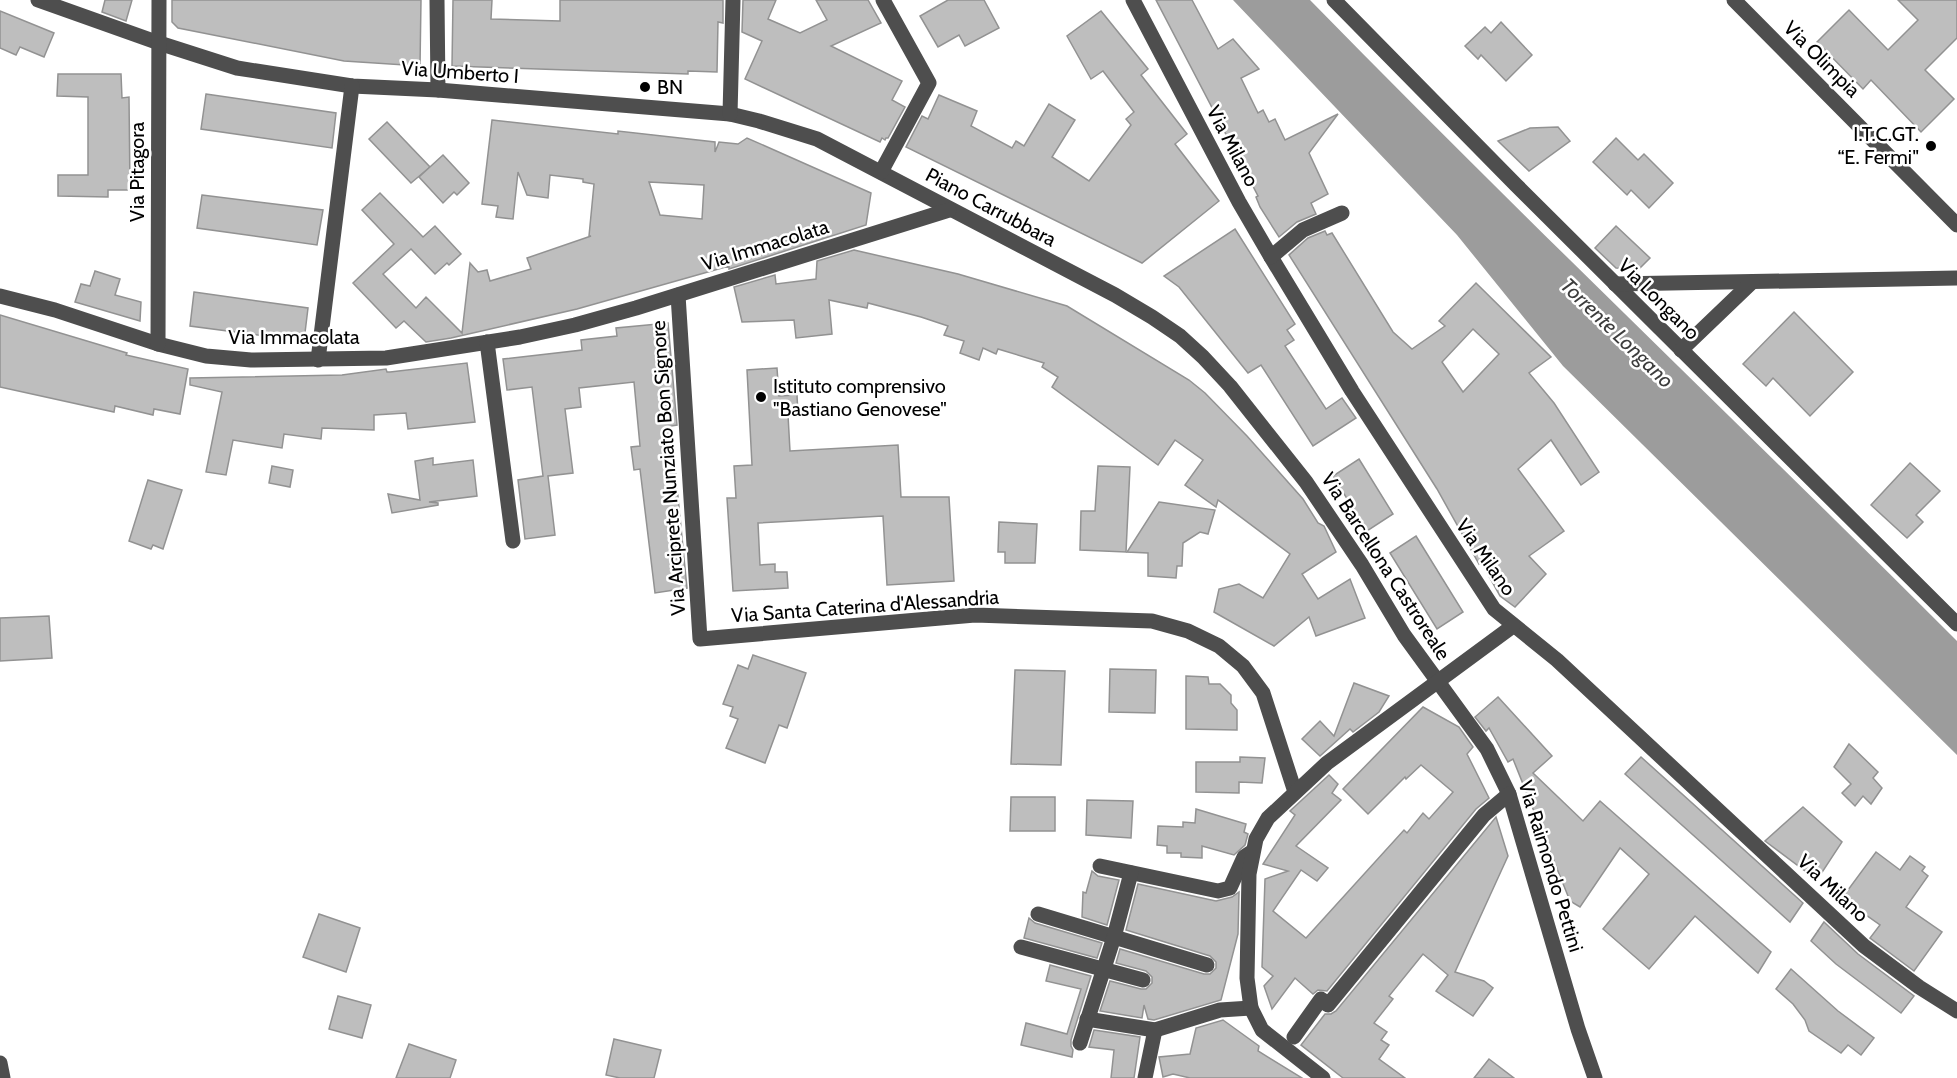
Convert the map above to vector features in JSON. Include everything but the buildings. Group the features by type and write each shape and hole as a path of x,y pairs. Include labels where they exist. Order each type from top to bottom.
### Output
{"street":[{"name":"Via Umberto I","path":"38,0 237,68 352,86 438,90 730,114 817,139 881,172"},
{"name":"Via Pitagora","path":"158,344 159,0"},
{"path":"437,0 438,90"},
{"path":"730,114 733,0"},
{"path":"881,172 929,83 883,0"},
{"name":"Via Milano","path":"1133,0 1239,202 1271,257 1352,391 1494,609 1557,660 1864,946 1919,987 1957,1011"},
{"name":"Via Longano","path":"1334,0 1615,284 1957,624"},
{"name":"Via Olimpia","path":"1734,0 1957,225"},
{"path":"318,360 352,86"},
{"name":"Piano Carrubbara","path":"881,172 1082,278"},
{"name":"Via Immacolata","path":"0,296 55,310 158,344 206,356 251,360 386,358 575,325 950,210"},
{"path":"1271,257 1303,231 1342,213"},
{"name":"Via Barcellona Castroreale","path":"1082,278 1152,317 1179,336 1203,357 1230,386 1306,482 1437,681 1327,763 1295,792 1268,818 1256,839 1252,852 1249,874 1247,978 1251,1008 1256,1022 1267,1035 1323,1078"},
{"path":"1615,284 1957,278"},
{"path":"1681,350 1752,282"},
{"name":"Via Arciprete Nunziato Bon Signore","path":"678,295 700,639"},
{"path":"487,342 513,541"},
{"name":"Via Santa Caterina d'Alessandria","path":"700,639 975,615 1152,621 1188,631 1219,646 1243,666 1263,693 1295,792"},
{"path":"1437,681 1514,626"},
{"name":"Via Raimondo Pettini","path":"1437,681 1487,749 1509,794 1578,1029 1595,1078"},
{"path":"1294,1037 1322,999 1329,1005 1484,815 1509,794"},
{"path":"1100,866 1218,891 1230,888 1244,857 1252,852"},
{"path":"1080,1043 1114,937 1131,873"},
{"path":"1038,914 1207,965"},
{"path":"1021,946 1143,980"},
{"path":"1087,1019 1155,1030 1220,1010 1251,1008"},
{"path":"1144,1078 1155,1030"},
{"path":"0,1063 3,1078"}],"water":[{"name":"Torrente Longano","path":"1233,0 1310,0 1957,641 1957,755 1563,366 1457,235"}],"place":[{"name":"BN","path":"645,87"},
{"name":"I.T.C.GT. “E. Fermi\"","path":"1931,146"},
{"name":"Istituto comprensivo \"Bastiano Genovese\"","path":"761,397"}]}
